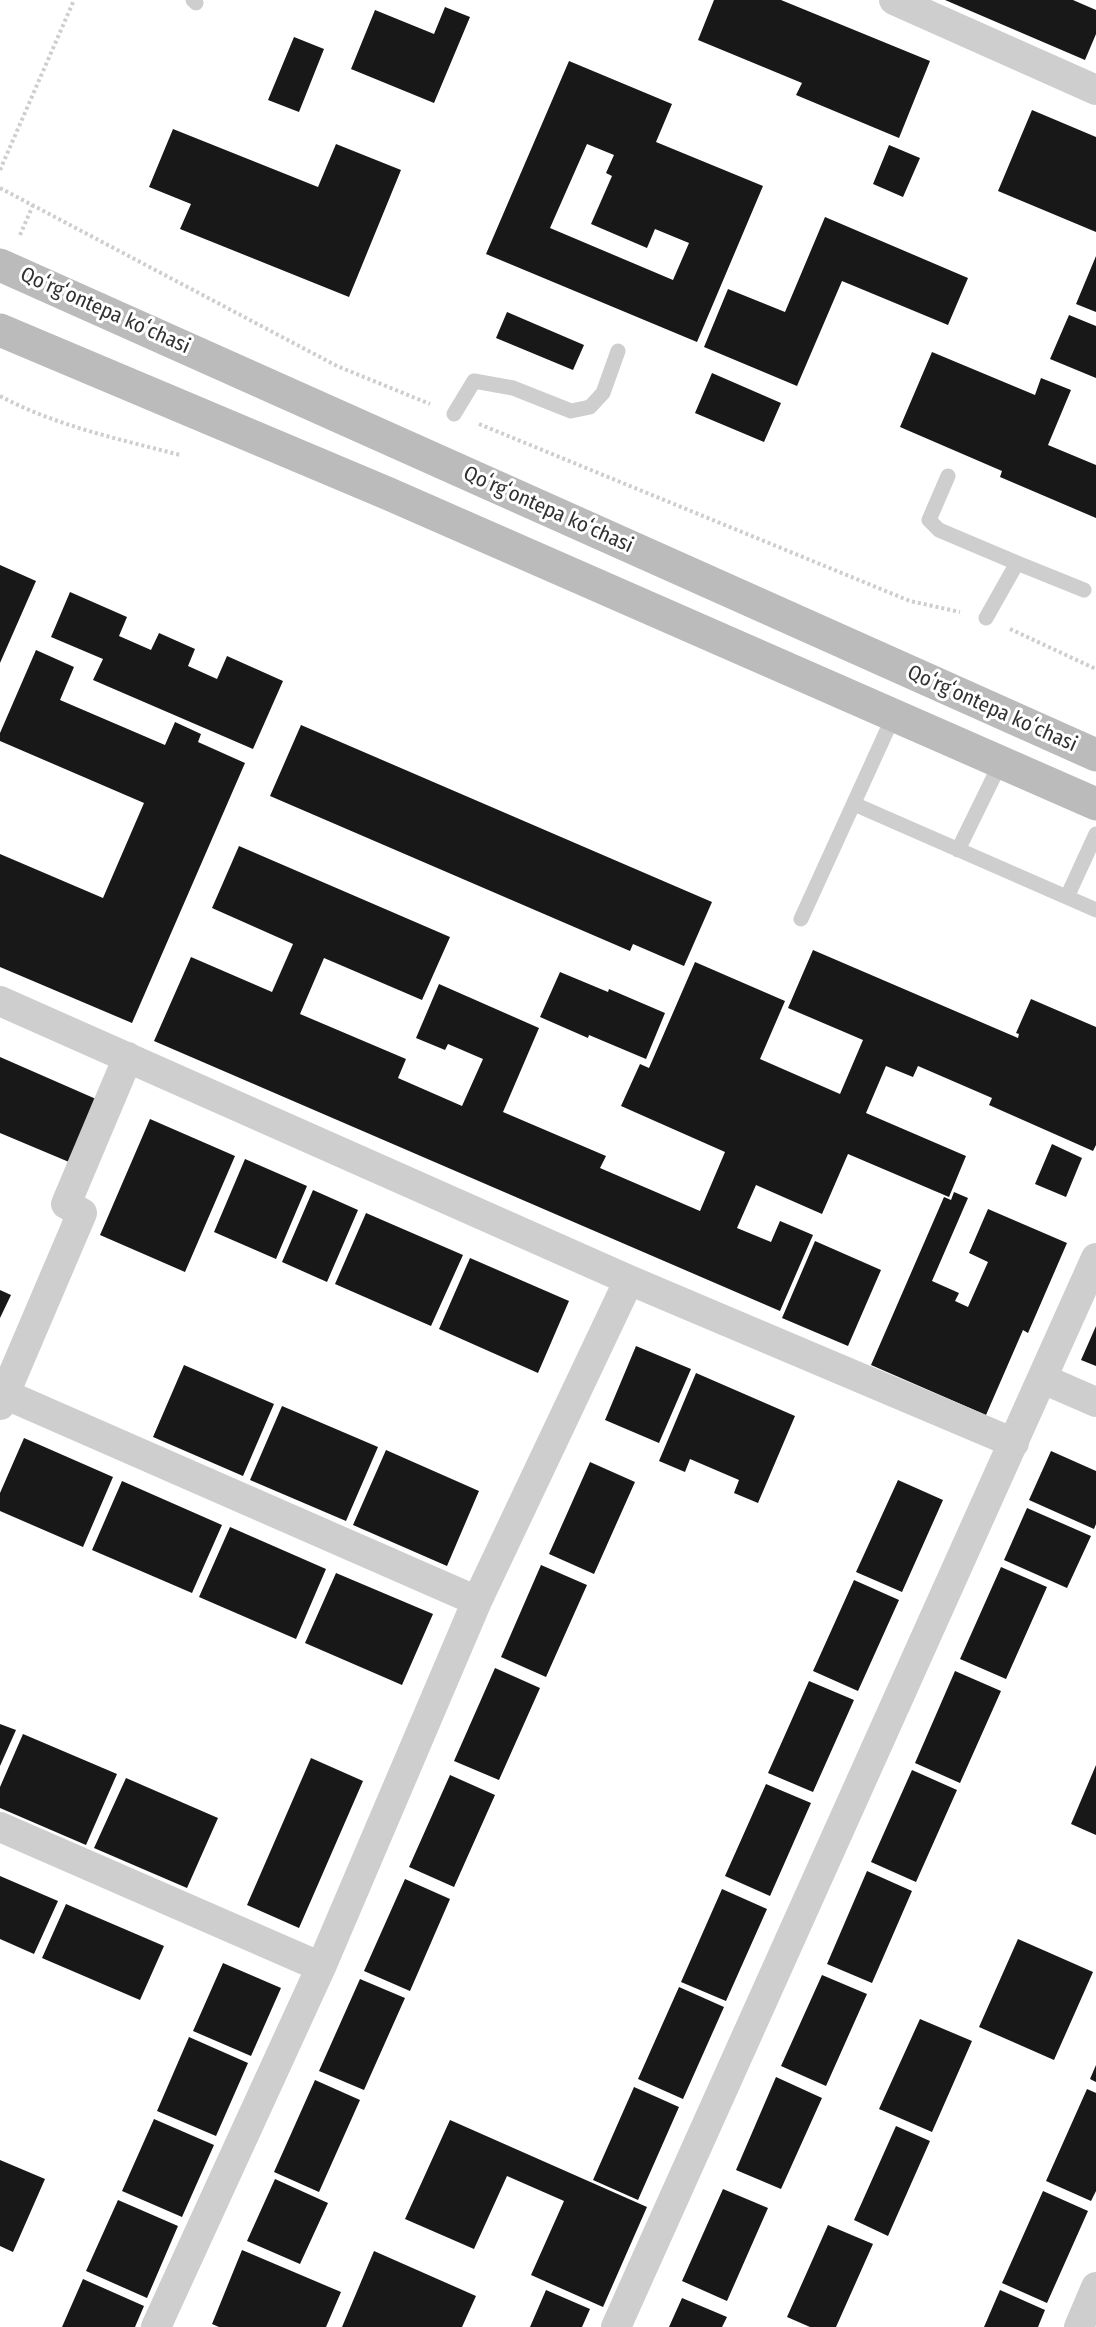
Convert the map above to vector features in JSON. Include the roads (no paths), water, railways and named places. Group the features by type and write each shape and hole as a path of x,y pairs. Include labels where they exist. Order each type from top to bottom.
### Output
{"main road":[{"name":"Qoʻrgʻontepa koʻchasi","path":"9,252 1096,756"},
{"path":"0,330 389,494 1096,804"}],"street":[{"path":"894,0 1096,90"},
{"path":"0,1001 629,1280 1014,1443"},
{"path":"128,1057 66,1204 82,1213 2,1397 477,1601"},
{"path":"616,2327 1096,1258"},
{"path":"156,2327 321,1967 477,1601 629,1280"},
{"path":"1043,1379 1096,1402"},
{"path":"0,1827 321,1967"},
{"path":"1079,2327 1096,2287"}],"lane":[{"path":"454,414 474,381 513,388 571,411 590,407 603,393 618,351"},
{"path":"948,476 929,520 939,530 1084,590"},
{"path":"986,618 1017,563"},
{"path":"801,919 894,715"},
{"path":"958,850 1001,762"},
{"path":"854,804 1096,910"},
{"path":"1067,897 1096,834"}]}
